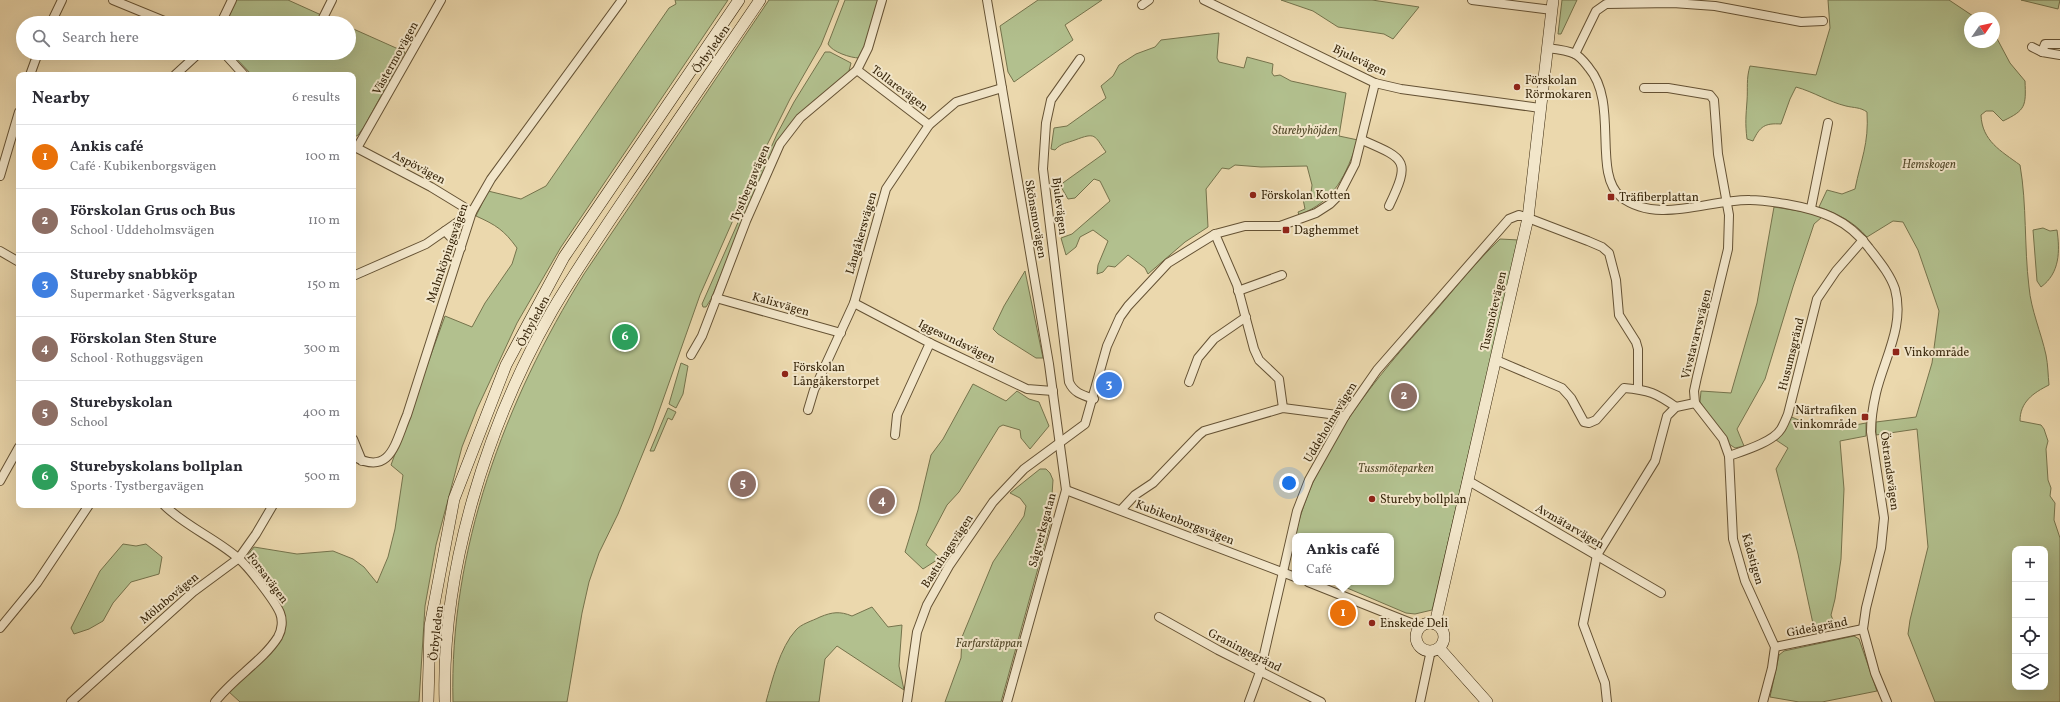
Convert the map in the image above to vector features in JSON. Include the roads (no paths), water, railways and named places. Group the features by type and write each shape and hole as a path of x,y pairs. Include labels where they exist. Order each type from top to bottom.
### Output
{"main road":[{"name":"Örbyleden","path":"428,702 430,626 454,499 506,365 564,257 739,0"},
{"name":"Örbyleden","path":"446,702 445,676 448,627 465,533 478,483 499,424 523,368 552,312 583,262 760,0"},
{"name":"Tussmötevägen","path":"1435,624 1528,218 1553,5"},
{"path":"1435,649 1443,641 1444,636 1442,629 1435,624 1429,623 1421,627 1417,636 1418,642 1422,648 1435,649 1487,702"}],"street":[{"path":"54,16 62,0"},
{"path":"113,0 152,16"},
{"path":"224,16 232,0"},
{"path":"324,16 332,0"},
{"name":"Västermovägen","path":"356,145 441,0"},
{"name":"Malmköpingsvägen","path":"362,461 371,464 382,462 389,455 407,415 472,212 491,179 622,0"},
{"name":"Tystbergavägen","path":"691,355 702,336 716,298 780,144 800,118 857,70 868,48 882,0"},
{"name":"Skönsmovägen","path":"986,0 1053,391 1060,442"},
{"path":"1142,5 1149,0"},
{"name":"Bjulevägen","path":"1204,0 1375,83 1401,89 1540,108"},
{"path":"1472,0 1553,5"},
{"path":"1547,48 1575,54 1596,10 1606,4 1673,3 1715,6 1801,22 1822,21"},
{"path":"2042,52 2045,44 2060,44"},
{"path":"2032,47 2042,52 2060,55"},
{"name":"Östrandsvägen","path":"1575,54 1592,71 1601,87 1606,111 1607,167 1610,182 1620,196 1640,207 1660,211 1750,200 1811,208 1842,222 1864,240 1880,260 1895,289 1897,319 1896,332 1876,393 1871,421 1884,518 1881,548 1866,608 1863,629 1874,673 1887,702"},
{"name":"Bjulevägen","path":"1080,59 1051,100 1046,123 1043,169 1069,382 1072,390 1094,398"},
{"path":"31,72 35,60"},
{"path":"178,72 191,60"},
{"path":"230,60 241,72"},
{"name":"Tollarevägen","path":"857,70 930,125"},
{"path":"1060,442 1085,424 1094,398 1107,346 1120,317 1128,306 1168,263 1215,234 1245,226 1280,226 1316,213 1339,195 1355,164 1375,83"},
{"name":"Långåkersvägen","path":"808,410 814,390 854,302 886,189 930,125 956,102 1002,88"},
{"name":"Vivstavarvsvägen","path":"1644,88 1675,89 1710,95 1714,100 1718,154 1729,215 1728,249 1697,377 1694,391 1695,403"},
{"path":"0,176 16,122"},
{"path":"1811,208 1828,123"},
{"path":"1362,140 1388,151 1397,158 1402,166 1403,175 1389,206"},
{"name":"Aspövägen","path":"356,148 431,187 472,212"},
{"path":"356,275 426,244 472,212"},
{"name":"Uddeholmsvägen","path":"1249,702 1260,672 1297,511 1309,480 1345,416 1377,370 1509,219 1519,215 1528,218"},
{"path":"1528,218 1602,247 1609,253 1616,280 1619,315 1636,342 1638,349 1638,389"},
{"path":"445,231 461,248"},
{"path":"1215,234 1238,292 1254,349 1259,360 1279,379 1283,408"},
{"name":"Husumsgränd","path":"1729,456 1749,449 1774,436 1781,430 1788,414 1817,299 1836,271 1864,240"},
{"path":"0,251 16,260"},
{"path":"1238,292 1282,275"},
{"name":"Kalixvägen","path":"716,298 841,333"},
{"name":"Iggesundsvägen","path":"854,302 930,343 1027,389 1053,391"},
{"path":"1189,382 1198,358 1214,339 1246,317"},
{"path":"895,434 897,415 930,343"},
{"path":"1496,360 1562,388 1571,398 1584,422 1589,423 1596,420 1624,388 1638,389 1656,394 1676,407"},
{"path":"1606,702 1605,683 1583,624 1597,555 1655,461 1667,416 1676,407 1695,403"},
{"name":"Kådstigen","path":"1695,403 1723,440 1729,456 1733,539 1745,581 1775,647"},
{"path":"1121,510 1135,495 1153,483 1199,434 1204,431 1283,408 1345,416"},
{"name":"Sågverksgatan","path":"1007,702 1066,490 1060,442"},
{"name":"Bastuhagsvägen","path":"907,702 917,632 926,605 942,578 993,502 1024,470 1060,442"},
{"path":"356,446 362,461"},
{"path":"0,481 16,452"},
{"path":"356,458 362,461"},
{"name":"Avmätarvägen","path":"1468,480 1661,593"},
{"name":"Kubikenborgsvägen","path":"1066,490 1292,576"},
{"path":"0,628 37,583 87,508"},
{"name":"Forsavägen","path":"167,508 174,515 200,530 239,558 274,603 280,614 282,626 279,636 269,649 226,687 215,702"},
{"name":"Mölnbovägen","path":"71,702 193,592 239,558 256,534 271,508"},
{"path":"1316,585 1421,627"},
{"name":"Graningegränd","path":"1159,617 1260,672 1321,702"},
{"name":"Gideågränd","path":"1775,647 1863,629"},
{"path":"1763,702 1772,668 1775,647"},
{"path":"1420,702 1435,649"}],"place":[{"name":"Förskolan Rörmokaren","path":"1517,87"},
{"name":"Förskolan Kotten","path":"1253,195"},
{"name":"Träfiberplattan","path":"1611,197"},
{"name":"Daghemmet","path":"1286,230"},
{"name":"Sturebyskolans bollplan","path":"625,337"},
{"name":"Vinkområde","path":"1896,352"},
{"name":"Förskolan Långåkerstorpet","path":"785,374"},
{"name":"Stureby snabbköp","path":"1109,385"},
{"name":"Förskolan Grus och Bus","path":"1404,396"},
{"name":"Närtrafiken vinkområde","path":"1865,417"},
{"name":"Sturebyskolan","path":"743,484"},
{"name":"Stureby bollplan","path":"1372,499"},
{"name":"Förskolan Sten Sture","path":"882,501"},
{"name":"Ankis café","path":"1343,613"},
{"name":"Enskede Deli","path":"1372,623"}],"park label":[{"name":"Sturebyhöjden","path":"1305,130"},
{"name":"Hemskogen","path":"1929,164"},
{"name":"Tussmöteparken","path":"1396,468"},
{"name":"Farfarstäppan","path":"989,643"}]}
